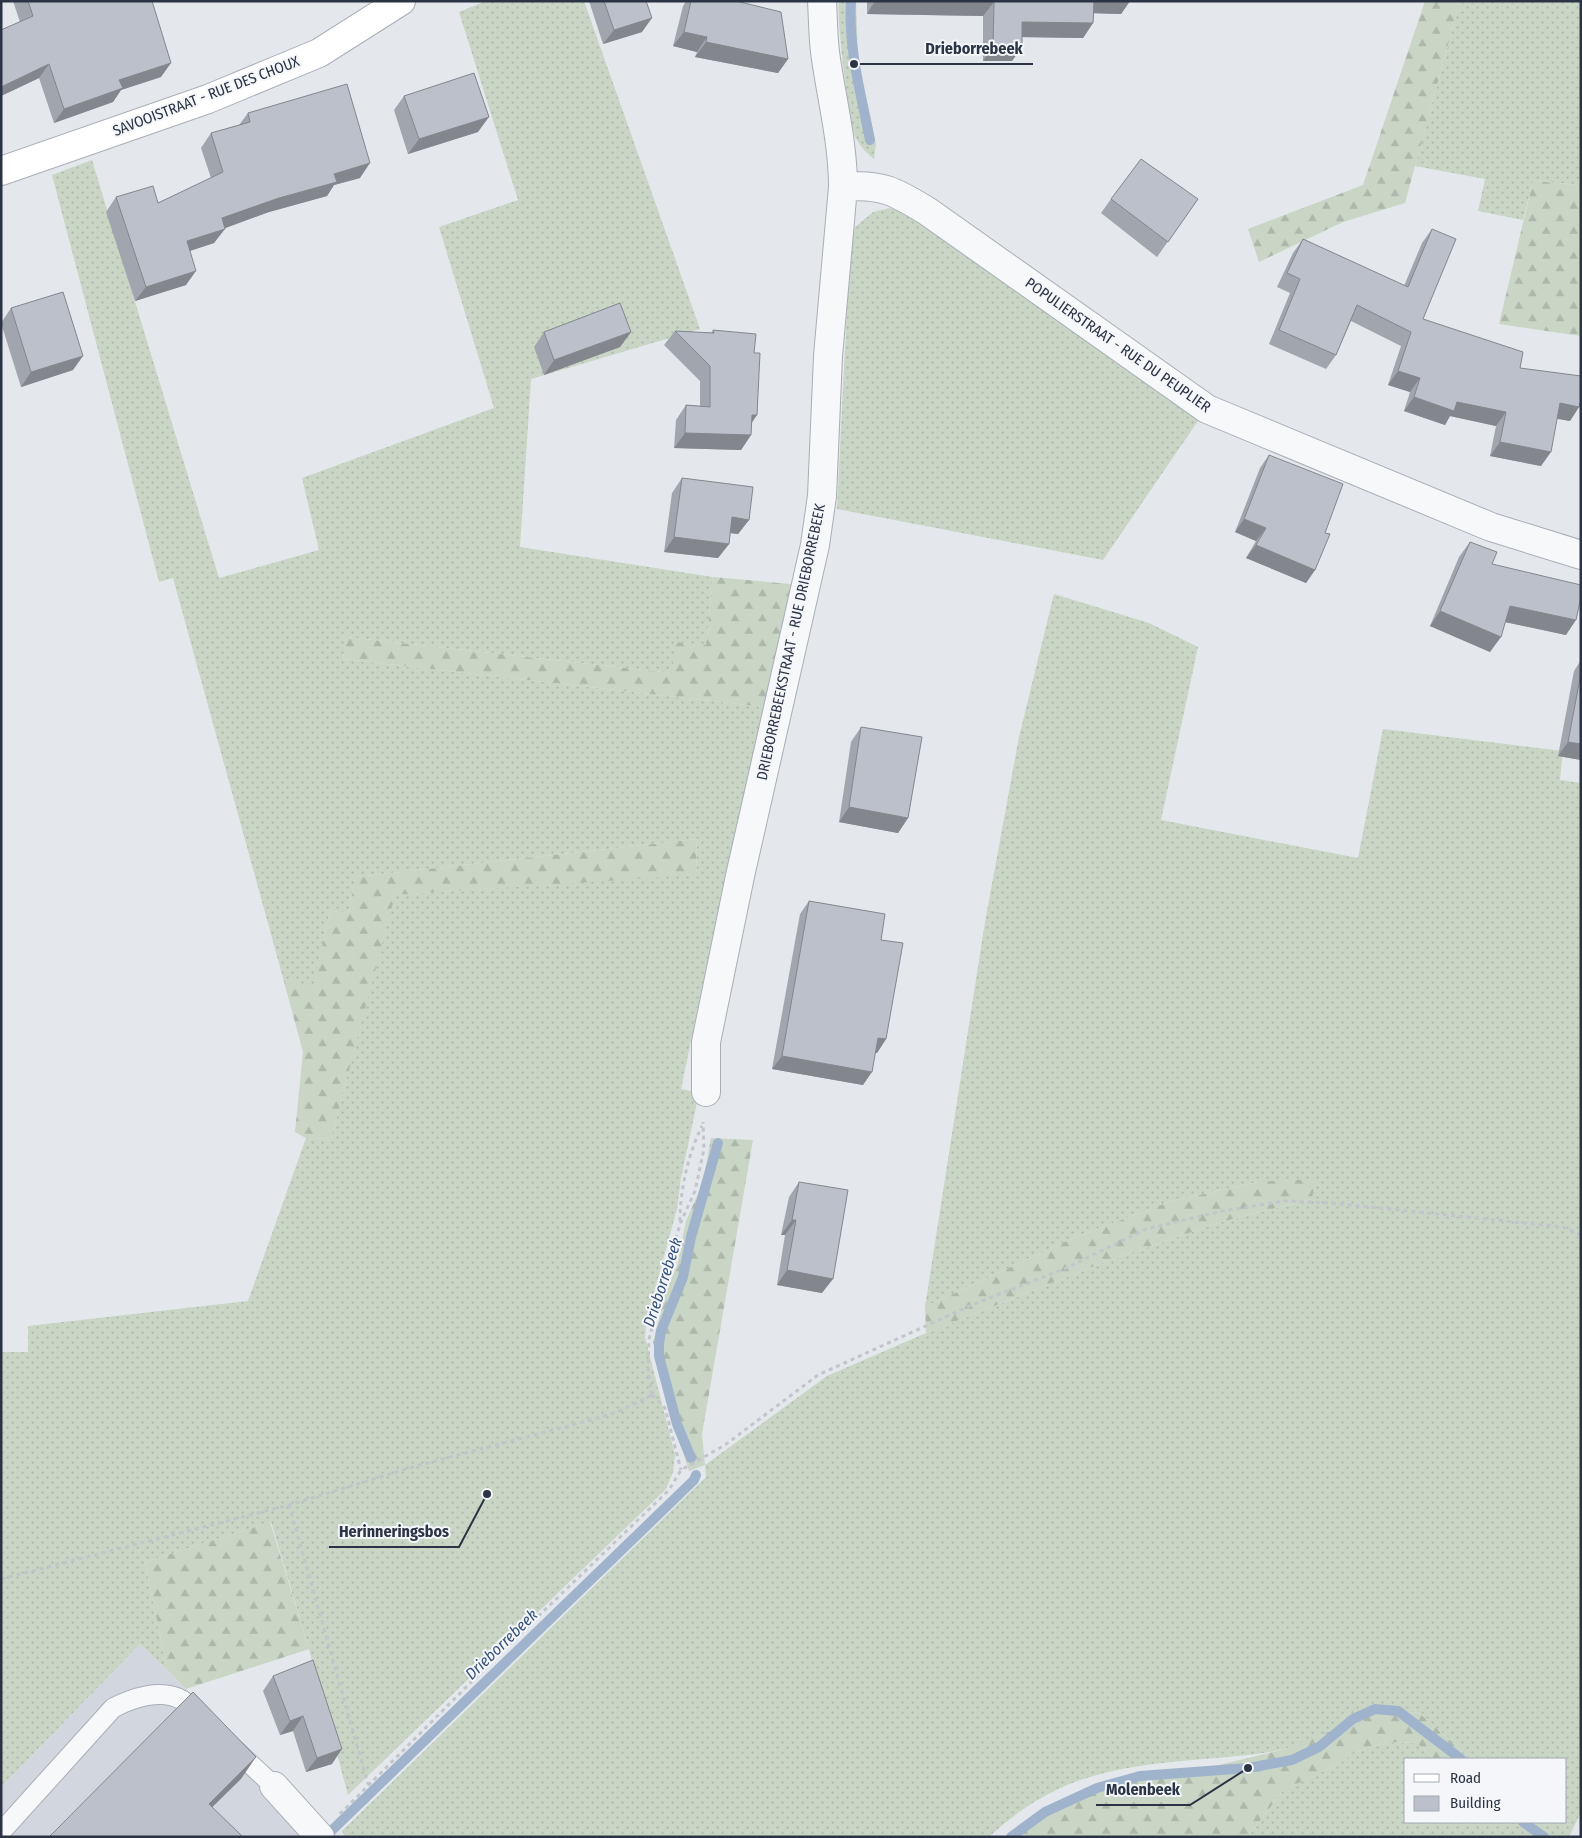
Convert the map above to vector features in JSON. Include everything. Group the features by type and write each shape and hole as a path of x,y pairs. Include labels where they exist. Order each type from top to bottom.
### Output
{"main road":[{"name":"SAVOOISTRAAT - RUE DES CHOUX","path":"1,171 208,99 319,53 402,1"}],"street":[{"path":"822,1 825,51 843,168 843,187"},
{"name":"POPULIERSTRAAT - RUE DU PEUPLIER","path":"843,187 867,185 900,194 927,211 1207,409 1491,527 1581,555"},
{"name":"DRIEBORREBEEKSTRAAT - RUE DRIEBORREBEEK","path":"706,1092 706,1042 740,876 815,545 823,486 828,356 843,187"},
{"path":"274,1786 319,1836"}],"lane":[{"path":"1,1832 113,1708 134,1697 162,1696 181,1700 274,1786"}],"path":[{"path":"680,1224 680,1203 685,1179 694,1141 703,1124 704,1149 695,1191 680,1224 649,1339 648,1367 652,1395 665,1408 681,1470"},
{"path":"319,1836 503,1651 669,1490 681,1470 725,1445 818,1375 974,1304 1064,1269 1146,1229 1218,1212 1284,1201 1331,1203 1562,1226 1581,1235"},
{"path":"1,1578 289,1505 434,1461 591,1420 617,1412 652,1395"},
{"path":"289,1505 368,1785"}],"shaded area":[{"path":"140,1644 273,1774 261,1793 275,1803 302,1837 1,1837 1,1787"}],"green space":[{"path":"486,1 584,1 700,329 531,379 520,547 713,577 706,645 672,673 346,637 343,659 764,707 726,872 681,1089 699,1093 681,1178 677,1209 647,1318 645,1337 675,1455 673,1472 666,1489 348,1795 309,1649 271,1522 145,1562 167,1670 140,1644 1,1787 1,1352 28,1352 28,1326 248,1301 306,1138 331,1139 394,895 696,874 697,839 355,877 349,913 330,911 313,988 283,978 173,578 159,582 52,175 92,160 219,578 319,550 302,478 494,408 439,227 518,200 459,12"},
{"path":"839,1 856,1 858,60 876,144 874,159 859,143 852,127 841,47"},
{"path":"1425,1 1460,1 1405,203 1343,222 1259,262 1248,229 1363,185"},
{"path":"1460,1 1581,1 1581,185 1533,181 1523,220 1478,211 1485,179 1415,166"},
{"path":"1533,181 1581,185 1581,336 1499,324"},
{"path":"890,208 906,212 1200,418 1103,560 837,509 850,248 855,227 873,212"},
{"path":"713,577 791,584 764,707 343,659 346,637 672,673 675,642 706,645"},
{"path":"1054,594 1149,623 1198,647 1161,820 1358,858 1383,729 1563,751 1560,780 1581,783 1581,1812 1569,1837 1247,1837 1284,1790 1336,1765 1356,1752 1386,1742 1417,1743 1433,1758 1404,1758 1404,1823 1567,1823 1567,1758 1460,1758 1463,1751 1418,1712 1386,1712 1365,1716 1284,1749 1250,1755 1135,1767 1084,1779 1036,1801 1012,1817 989,1837 345,1837 342,1831 706,1477 705,1465 827,1376 926,1333 1102,1263 1221,1222 1312,1199 1258,1182 1171,1201 1069,1240 925,1307 985,922 1019,737"},
{"path":"697,839 696,875 395,895 331,1139 306,1138 295,1132 303,1052 283,978 313,987 330,911 349,913 355,877"},
{"path":"711,1138 753,1140 702,1434 705,1465 689,1471 673,1421 653,1342 666,1291 677,1266 686,1221 703,1182"},
{"path":"1315,1179 1312,1199 1221,1222 1102,1263 926,1333 925,1307 1069,1240 1171,1201 1258,1182"},
{"path":"270,1522 309,1649 186,1689 167,1670 145,1562"},
{"path":"1418,1712 1463,1751 1460,1758 1433,1758 1417,1743 1386,1742 1356,1752 1336,1765 1284,1790 1247,1837 1019,1837 1061,1803 1131,1777 1194,1771 1285,1749 1376,1713"}],"building":[{"path":"28,1 152,1 171,63 119,80 123,88 64,109 49,64 1,87 1,30 33,16"},
{"path":"604,1 646,1 652,18 614,30"},
{"path":"691,1 736,1 781,12 788,59 706,42 707,37 684,32"},
{"path":"980,1 1094,1 1093,23 1022,22 1022,47 993,46 994,2"},
{"path":"474,73 489,117 419,139 404,96"},
{"path":"347,84 370,163 334,174 337,182 279,198 222,218 225,229 187,241 196,271 146,287 116,197 153,186 158,203 223,172 211,133 250,122 248,113"},
{"path":"1141,159 1198,199 1168,242 1111,199"},
{"path":"1432,229 1456,239 1423,319 1523,352 1520,368 1581,376 1581,400 1579,407 1560,403 1551,452 1500,442 1506,412 1457,402 1454,411 1414,397 1420,378 1398,371 1411,332 1357,305 1336,355 1279,330 1300,279 1287,273 1303,239 1408,287"},
{"path":"63,292 83,356 31,372 11,308"},
{"path":"620,303 631,332 554,360 544,332"},
{"path":"713,330 756,334 754,353 760,353 757,415 752,415 751,435 685,433 686,405 710,407 710,366 675,331 714,333"},
{"path":"1269,455 1343,484 1325,533 1330,534 1315,570 1256,545 1266,528 1244,519"},
{"path":"682,478 753,487 749,520 732,517 729,544 674,537"},
{"path":"1470,542 1497,552 1492,564 1581,585 1581,597 1576,620 1510,606 1501,637 1440,611"},
{"path":"1581,673 1581,744 1568,742"},
{"path":"861,727 922,737 908,818 849,807"},
{"path":"809,901 885,914 881,940 903,943 886,1039 878,1038 872,1072 782,1056"},
{"path":"799,1182 848,1190 833,1279 787,1270 796,1220 792,1220"},
{"path":"313,1660 342,1749 317,1758 303,1716 290,1721 273,1676"},
{"path":"193,1692 256,1757 209,1804 243,1837 49,1837"}],"waterway":[{"name":"Drieborrebeek","path":"851,1 853,54 870,140"},
{"name":"Drieborrebeek","path":"691,1458 677,1424 659,1356 659,1344 661,1331 683,1277 691,1237 718,1143"},
{"name":"Drieborrebeek","path":"327,1835 694,1480 696,1475"},
{"path":"1011,1837 1045,1812 1097,1788 1140,1776 1248,1768 1292,1760 1319,1747 1353,1719 1375,1709 1398,1711 1460,1758"},
{"path":"1524,1823 1544,1837"}],"place":[{"name":"Drieborrebeek","path":"854,64"},
{"name":"Herinneringsbos","path":"487,1494"},
{"name":"Molenbeek","path":"1248,1768"}]}
